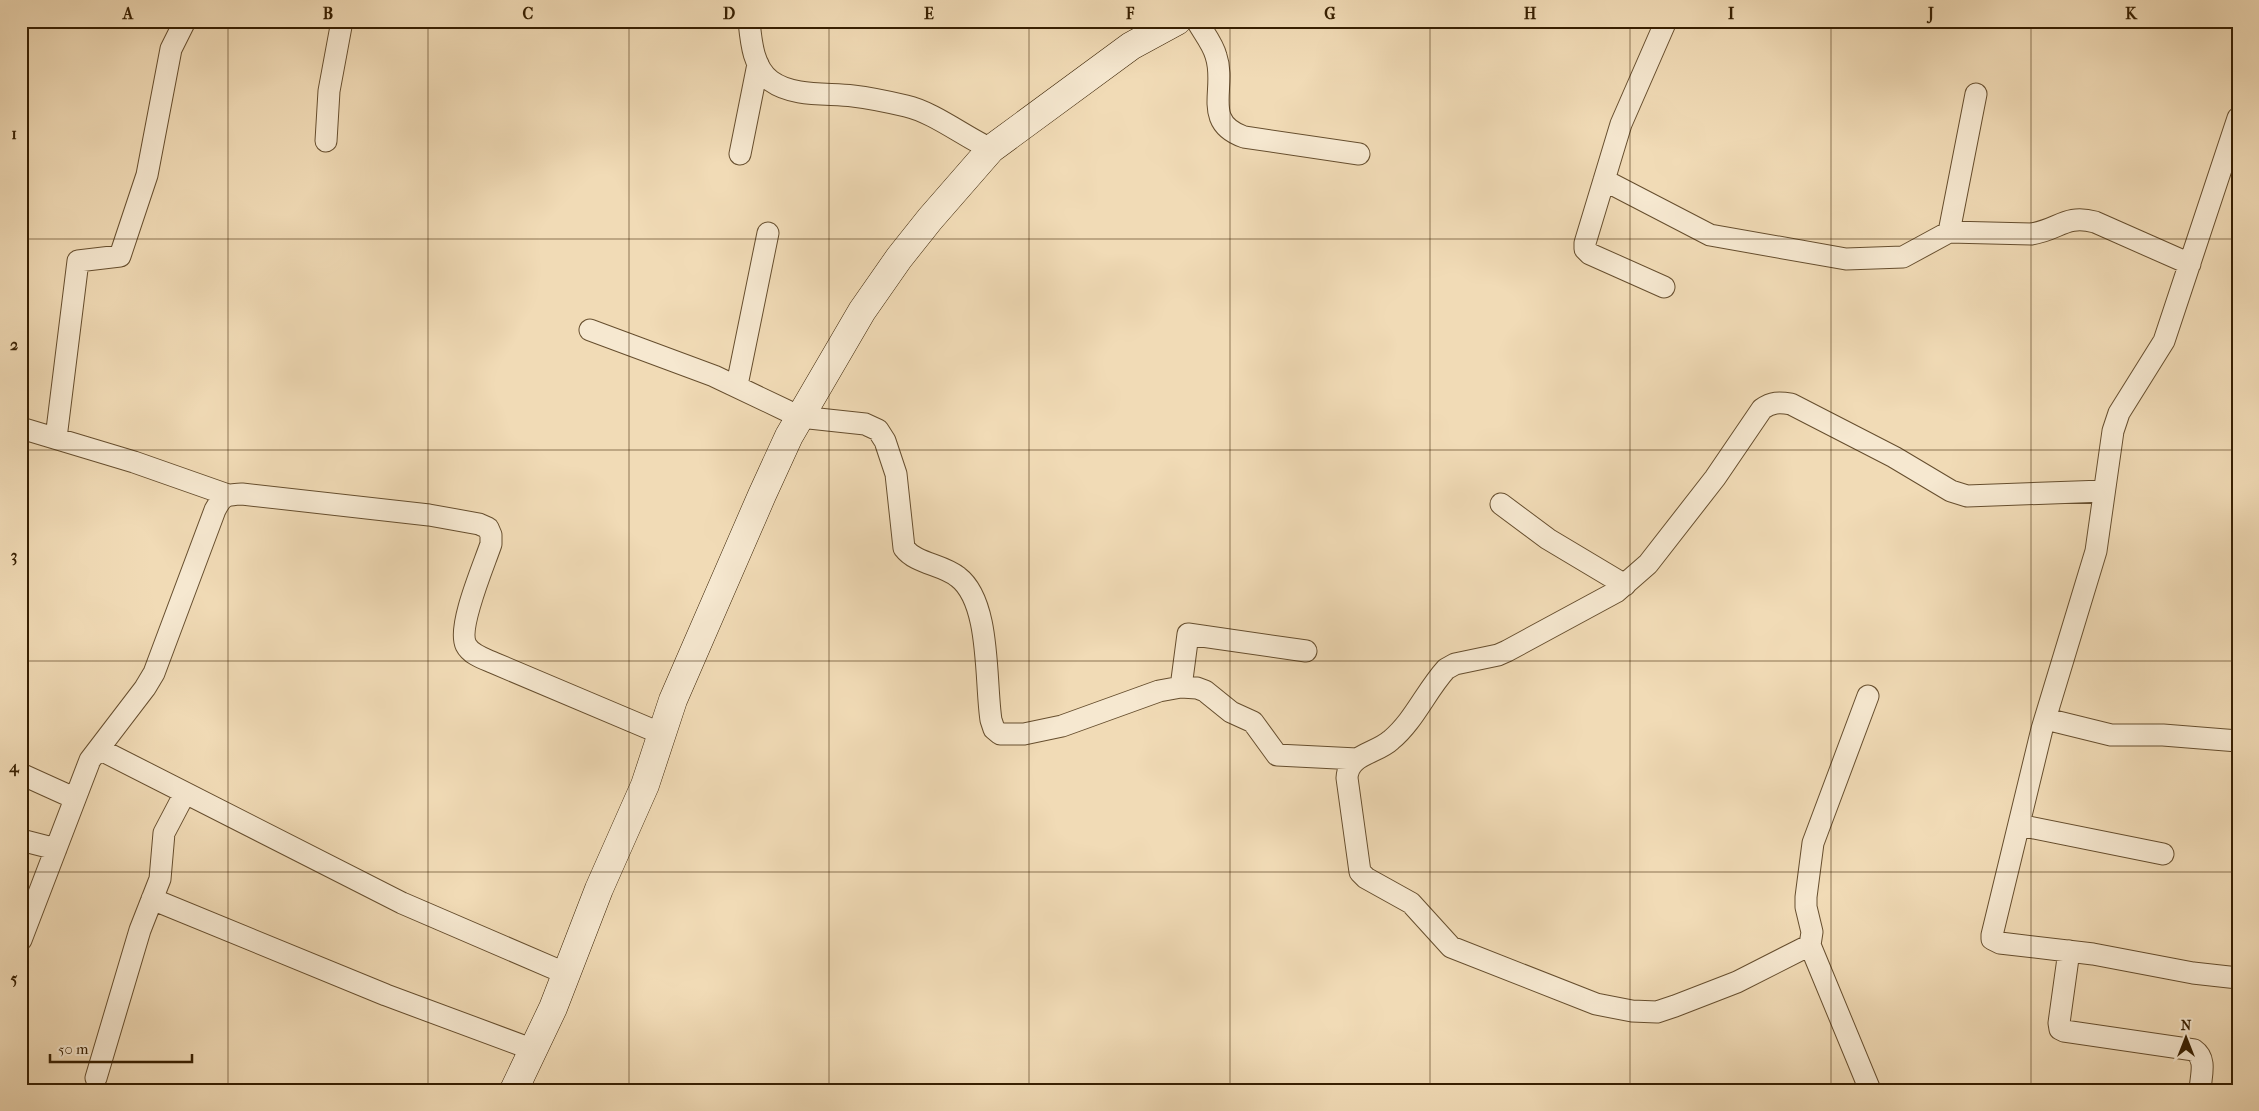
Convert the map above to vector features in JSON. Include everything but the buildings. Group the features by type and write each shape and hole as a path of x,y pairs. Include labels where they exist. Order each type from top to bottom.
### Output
{"street":[{"path":"56,438 78,261 120,256 147,175 171,49 186,21"},
{"path":"326,141 329,91 342,21"},
{"path":"749,21 751,43 758,64 770,80 784,87 812,93 855,96 908,106 991,149"},
{"path":"514,1090 534,1050 599,889 645,785 691,656 728,578 762,496 800,417 862,311 899,258 930,219 991,149 1131,46 1177,21"},
{"path":"1197,21 1216,56 1218,113 1223,125 1232,132 1244,137 1359,154"},
{"path":"1664,287 1590,254 1585,249 1585,244 1625,113 1666,21"},
{"path":"740,154 758,64"},
{"path":"1948,232 1976,94"},
{"path":"2238,118 2164,341 2119,413 2112,431 2096,551 2046,719 1992,940 2000,943 2069,951 2193,973 2238,978"},
{"path":"1604,180 1710,235 1846,259 1903,257 1948,232 2031,234 2044,232 2069,220 2082,218 2190,264"},
{"path":"737,386 768,233"},
{"path":"590,330 737,386 800,417 865,424 878,430 886,441 896,474 904,548 915,557 950,571 960,578 976,604 982,633 991,720 994,729 1000,734 1024,734 1062,726 1159,691 1181,687 1197,688 1205,691 1231,712 1253,722 1277,755 1357,759"},
{"path":"1810,945 1737,982 1657,1012 1632,1011 1596,1004 1466,954 1443,940 1411,903 1366,878 1360,872 1347,770 1357,759 1390,742 1402,730 1446,669 1455,664 1498,656 1625,585 1648,564 1715,478 1762,409 1769,404 1791,404 1894,457 1951,491 1967,496 2104,491"},
{"path":"21,428 134,462 228,495"},
{"path":"21,940 90,760 145,688 154,673 215,510 221,498 228,495 242,494 429,515 479,524 488,528 491,535 491,544 464,621 463,636 466,646 474,654 494,663 662,734"},
{"path":"1501,504 1554,543 1625,585"},
{"path":"1181,687 1188,634 1306,651"},
{"path":"1868,696 1813,844 1806,907 1812,932 1810,945 1870,1090"},
{"path":"2046,719 2111,735 2164,735 2238,741"},
{"path":"99,749 402,903 566,974"},
{"path":"21,774 74,798"},
{"path":"96,1078 140,930 162,868 162,841 164,833 185,793"},
{"path":"2019,825 2163,854"},
{"path":"21,840 56,850"},
{"path":"152,899 386,995 534,1050"},
{"path":"2069,951 2059,1023 2060,1028 2064,1031 2194,1050 2201,1057 2203,1063 2200,1090"}]}
